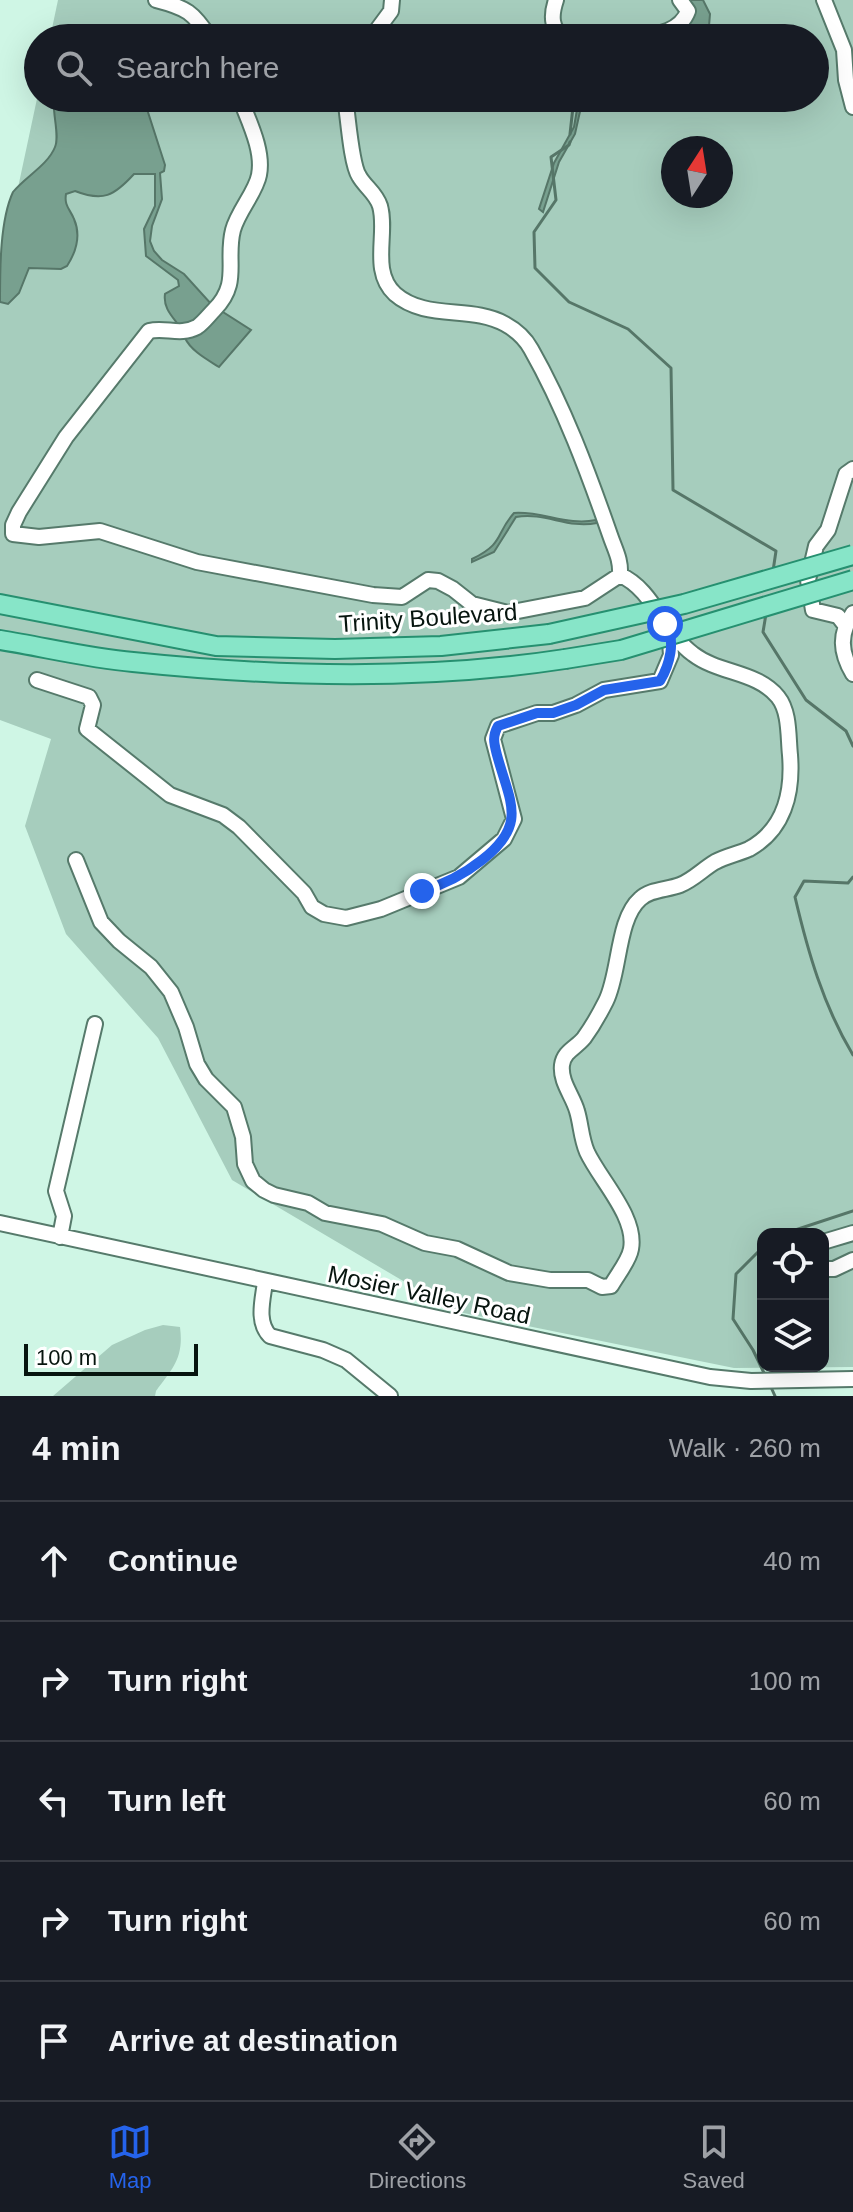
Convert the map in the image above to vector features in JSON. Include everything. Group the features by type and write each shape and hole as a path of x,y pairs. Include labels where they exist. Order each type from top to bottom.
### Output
{"main road":[{"name":"Trinity Boulevard","path":"0,604 216,646 335,649 441,646 549,634 684,604 853,555"},
{"path":"0,640 130,662 288,674 345,675 512,667 621,650 853,580"}],"street":[{"path":"156,0 185,8 201,24"},
{"path":"381,24 391,11 392,0"},
{"path":"552,24 556,0"},
{"path":"680,0 688,11 680,24"},
{"path":"824,0 844,50 846,80 853,107"},
{"path":"245,112 257,150 259,176 233,230 231,282 226,297 198,327 178,333 156,329 149,331 66,437 19,512 13,534 39,537 100,531 197,562 373,595 402,597 428,580 438,581 472,604 508,613 585,598 620,575"},
{"path":"347,112 358,174 381,207 381,256 387,282 394,293 420,308 492,317 521,335 531,348 561,411 600,503 621,561 620,575"},
{"path":"853,469 846,474 828,530 816,546 808,580 813,610 849,619 842,648 853,674"},
{"path":"76,860 101,922 151,967 171,992 197,1064 206,1079 234,1107 243,1137 245,1164 253,1181 264,1190 308,1203 325,1213 382,1224 416,1240 457,1249 509,1273 550,1280 588,1280 602,1287 611,1286 631,1252 632,1238 621,1206 585,1148 577,1110 562,1075 564,1059 569,1050 583,1040 606,1000 634,905 642,897 680,885 716,861 747,850 768,836 788,801 790,787 786,713 781,700 769,687 753,678 733,674 693,654 639,588 620,575"},
{"path":"37,680 89,697 93,705 87,729 170,795 223,815 239,827 304,893 312,907 324,914 346,918 381,909 441,886 487,856 504,839 514,819 493,739 498,726 537,713 553,713 604,690 660,681 671,655 669,628"},
{"path":"60,1237 64,1216 56,1191 95,1024"},
{"name":"Mosier Valley Road","path":"0,1223 710,1377 757,1381 853,1379"},
{"path":"829,1240 853,1233"},
{"path":"829,1269 853,1260"},
{"path":"265,1282 261,1316 264,1330 270,1336 323,1350 346,1360 390,1396"}],"shaded area":[{"path":"58,0 853,0 853,1367 829,1367 829,1228 757,1228 757,1368 734,1368 454,1311 232,1180 158,1038 66,934 25,826 51,739 0,720 0,272 34,112 829,112 829,24 53,24"},
{"path":"686,0 703,0 710,14 709,24 679,24"},
{"path":"54,112 148,112 165,165 160,173 162,199 150,241 154,251 184,274 212,305 251,330 219,367 191,347 167,308 165,294 179,286 178,280 146,256 144,229 155,206 155,174 134,174 108,195 93,196 75,191 66,194 77,237 67,266 61,269 29,268 19,293 8,304 0,302 2,245 9,203 13,192 47,160 57,137"},
{"path":"577,112 580,112 575,134 559,162 543,212 539,209 554,163 574,127"},
{"path":"514,513 575,521 596,520 597,523 576,524 537,517 516,517 494,552 472,562 495,543"},
{"path":"163,1325 180,1327 180,1347 176,1362 155,1396 53,1396 112,1345"}],"waterway":[{"path":"570,134 572,112"},
{"path":"570,142 551,157 556,200 534,232 535,268 569,302 628,329 671,368 673,490 776,551 773,571"},
{"path":"766,614 763,632 806,700 846,731 853,746"},
{"path":"853,877 848,883 804,881 795,897 818,978 833,1017 853,1055"},
{"path":"801,1228 853,1211"},
{"path":"757,1253 736,1274 733,1319 765,1375"},
{"path":"770,1385 775,1396"}],"route":[{"path":"422,891 459,877 487,856 508,833 514,819 493,739 498,726 537,713 553,713 604,690 660,681 671,655 669,628 665,624"}]}
